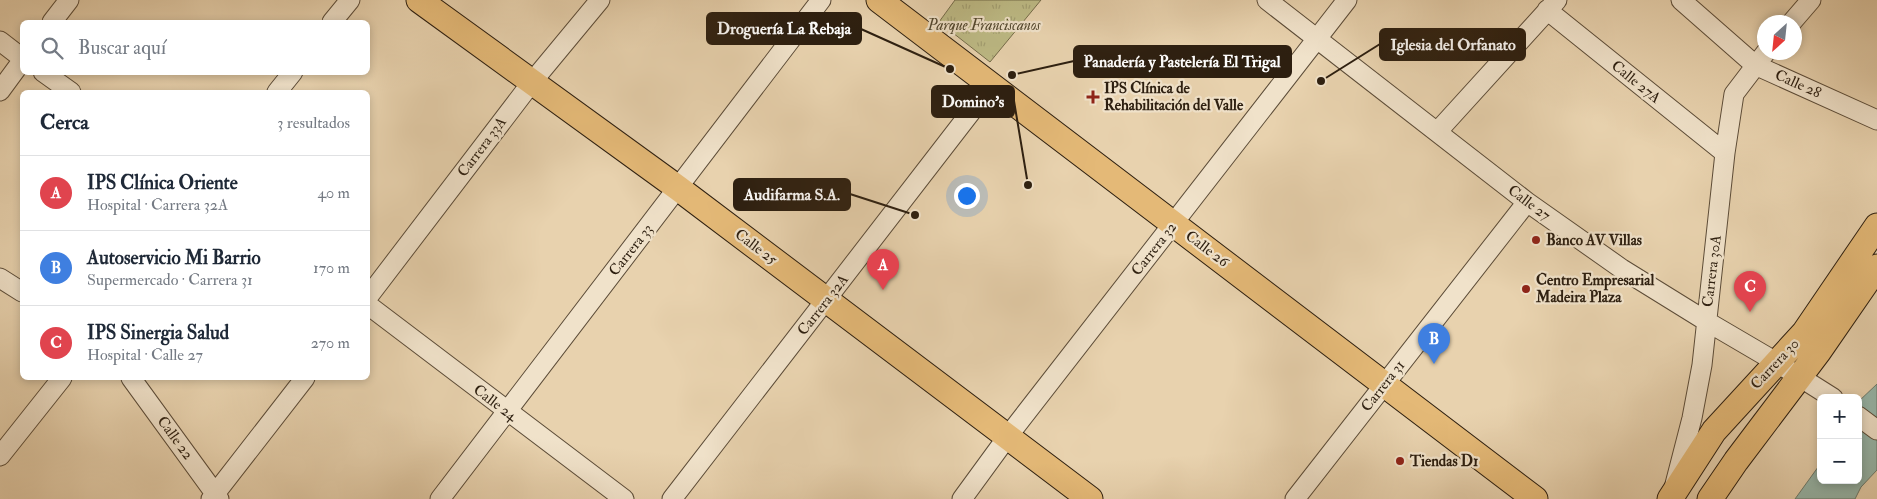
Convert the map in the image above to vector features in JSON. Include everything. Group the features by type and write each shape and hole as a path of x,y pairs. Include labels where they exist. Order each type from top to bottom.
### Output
{"main road":[{"name":"Calle 25","path":"419,0 678,188 1090,499"},
{"name":"Calle 26","path":"879,0 1535,499"},
{"name":"Carrera 30","path":"1671,498 1714,431 1804,333 1877,226"},
{"name":"Carrera 30","path":"1710,499 1877,267"}],"street":[{"path":"54,20 69,0"},
{"path":"334,20 350,0"},
{"name":"Carrera 33A","path":"370,294 532,82 600,0"},
{"name":"Carrera 33","path":"440,499 821,0"},
{"name":"Calle 27","path":"1267,0 1527,202 1622,269 1828,394"},
{"name":"Carrera 32","path":"962,499 1008,436 1347,0"},
{"name":"Calle 28","path":"1680,0 1757,56"},
{"path":"1798,15 1812,0"},
{"path":"1436,132 1552,5"},
{"name":"Calle 27A","path":"1552,5 1725,153"},
{"path":"0,41 20,57"},
{"name":"Carrera 30A","path":"1671,498 1702,365 1725,153 1734,94 1760,60"},
{"name":"Calle 28","path":"1763,60 1877,120"},
{"path":"0,91 20,62"},
{"path":"47,75 69,90"},
{"path":"279,90 291,75"},
{"name":"Carrera 32A","path":"672,499 991,86"},
{"name":"Carrera 31","path":"1295,499 1527,202"},
{"path":"0,278 20,291"},
{"name":"Calle 24","path":"370,307 624,499"},
{"path":"0,456 60,380"},
{"name":"Calle 22","path":"132,380 215,497"},
{"path":"215,497 303,380"},
{"path":"1862,419 1877,430"}],"green space":[{"name":"Parque Franciscanos","path":"955,0 1041,0 990,62 939,22"}],"water":[{"path":"1877,384 1877,470 1861,487 1855,499 1795,499 1817,469 1817,484 1862,484 1862,398"}],"place":[{"name":"Droguería La Rebaja","path":"950,69"},
{"name":"Panadería y Pastelería El Trigal","path":"1012,75"},
{"name":"Iglesia del Orfanato","path":"1321,81"},
{"name":"IPS Clínica de Rehabilitación del Valle","path":"1093,97"},
{"name":"Domino's","path":"1028,185"},
{"name":"Audifarma S.A.","path":"915,215"},
{"name":"Banco AV Villas","path":"1536,240"},
{"name":"Centro Empresarial Madeira Plaza","path":"1526,289"},
{"name":"IPS Clínica Oriente","path":"883,290"},
{"name":"IPS Sinergia Salud","path":"1750,312"},
{"name":"Autoservicio Mi Barrio","path":"1434,364"},
{"name":"Tiendas D1","path":"1400,461"}]}
